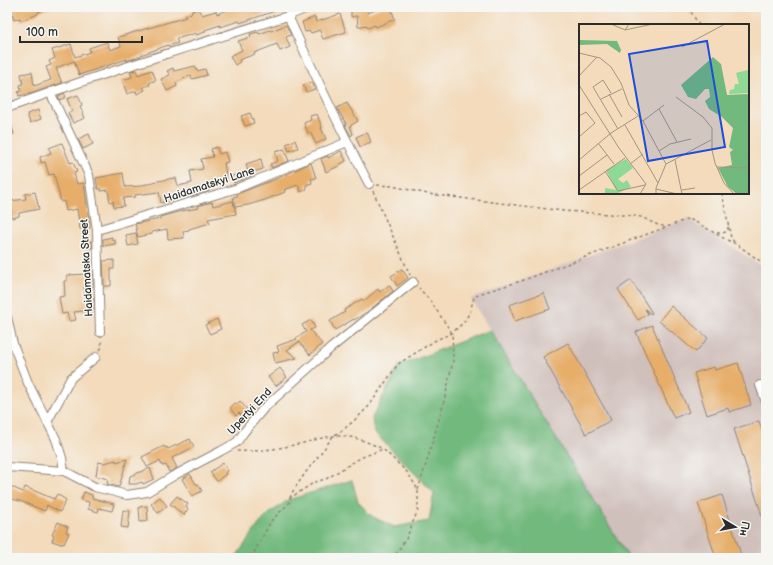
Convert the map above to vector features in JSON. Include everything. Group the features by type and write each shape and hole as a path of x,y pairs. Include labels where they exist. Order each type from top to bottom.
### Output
{"street":[{"path":"7,108 148,59 288,16 308,7"},
{"path":"288,16 347,142 370,184"},
{"name":"Haidamatska Street","path":"50,92 89,175 97,230 100,332"},
{"name":"Haidamatskyi Lane","path":"97,230 238,188 347,142"},
{"name":"Upertyi End","path":"7,467 64,471 95,487 127,495 147,492 175,475 237,442 264,408 275,398 331,348 413,282"},
{"path":"7,317 13,344 28,383 56,439 62,458 64,471"},
{"path":"47,422 71,378 96,357"},
{"path":"760,385 766,402"}],"path":[{"path":"688,7 698,24"},
{"path":"393,558 406,539 418,510 418,490 434,437 453,361 452,332 431,302 413,282 370,184 392,186 428,194 564,211 644,218 658,225 667,227"},
{"path":"722,194 731,238 736,244"},
{"path":"251,558 271,520 290,502 293,491 333,436 343,430 369,406 398,364 436,340 452,332 464,322 470,312 474,297 688,219 736,244 766,265"},
{"path":"715,234 726,232 729,226"},
{"path":"96,357 102,347 100,332"},
{"path":"236,451 251,452 292,446 333,436 343,436 362,440 383,449 408,473 418,490"},
{"path":"290,498 315,482 326,479 360,458 383,449"}],"shaded area":[{"path":"688,219 766,269 766,558 629,558 471,299"}],"green space":[{"path":"490,330 629,558 235,558 260,523 269,514 288,500 352,480 358,502 373,517 394,527 429,521 434,493 374,432 372,418 399,366"}],"building":[{"path":"10,7 50,8 38,12 38,14 21,21 20,18 14,20"},
{"path":"236,7 284,8 240,23 239,21 220,27 220,25 196,35 196,33 176,39 178,43 79,75 74,61 56,68 62,83 19,96 18,92 21,91 20,85 23,84 21,74 32,72 34,86 51,80 46,67 51,65 49,61 55,58 52,50 71,44 75,57 90,52 89,48 107,42 110,50 121,46 118,37 186,17 185,15 192,13 191,11 198,9 202,15 216,11 217,14"},
{"path":"351,7 365,7 368,13 382,7 391,7 395,19 376,27 375,25 368,28 366,25 358,27 357,16 351,17"},
{"path":"340,14 346,32 323,39 320,30 311,33 310,31 305,32 302,22 315,17 316,22"},
{"path":"286,25 291,35 286,37 290,47 280,51 277,44 239,60 240,62 235,65 230,56 242,50 238,41 251,37 250,34 258,32 259,34 270,30 271,31"},
{"path":"195,66 197,71 205,69 207,75 192,79 191,75 176,83 177,86 167,91 161,79 170,75 167,71 173,68 174,71"},
{"path":"136,70 138,75 152,70 156,80 149,83 150,85 143,87 145,90 137,94 136,91 127,94 122,80 132,77 130,71"},
{"path":"312,82 315,89 306,92 303,85"},
{"path":"64,93 66,97 60,100 58,96"},
{"path":"78,95 82,105 80,106 85,118 73,123 68,113 72,111 67,99"},
{"path":"347,103 358,121 350,126 353,134 351,136 345,125 347,125 337,108"},
{"path":"38,110 41,119 30,123 27,114"},
{"path":"250,113 254,123 245,126 241,116"},
{"path":"317,114 326,139 316,144 310,132 308,133 304,123 311,120 310,116"},
{"path":"7,116 9,116 14,134 7,136"},
{"path":"367,132 371,142 360,147 356,137"},
{"path":"89,134 93,144 83,149 78,139"},
{"path":"295,140 298,148 289,151 286,144"},
{"path":"62,143 70,163 73,162 77,172 74,173 77,184 84,183 90,228 80,229 77,209 66,211 64,201 61,202 54,174 49,175 45,162 41,163 40,157 51,153 49,148"},
{"path":"217,147 219,154 225,152 228,162 224,163 227,180 213,183 213,185 208,186 209,191 191,196 191,194 172,198 172,201 161,203 159,192 135,195 135,197 123,198 124,206 114,207 113,201 110,202 108,190 101,191 101,189 98,189 96,178 123,173 125,187 141,186 174,178 176,178 178,186 192,183 190,171 203,169 201,159 213,157 211,149"},
{"path":"284,149 289,161 272,168 270,164 278,161 275,152"},
{"path":"341,151 346,161 326,172 321,159 328,156 328,158"},
{"path":"261,159 263,169 250,173 251,176 234,183 232,176 248,172 246,164"},
{"path":"311,163 316,178 311,179 312,183 306,185 307,189 301,192 298,185 284,190 285,192 265,200 235,207 233,197 238,196 237,194 276,179"},
{"path":"35,192 39,209 19,213 19,216 12,218 10,201 26,199 25,194"},
{"path":"233,201 236,214 208,219 210,223 183,231 184,238 168,239 167,229 138,237 135,224 160,219 160,217 182,211 199,208 198,206 212,202 213,206"},
{"path":"136,233 138,244 128,246 126,235"},
{"path":"112,237 112,240 115,240 115,244 103,246 103,239"},
{"path":"92,241 92,248 86,248 86,242"},
{"path":"114,260 114,269 111,269 111,286 104,286 103,261"},
{"path":"402,269 408,278 397,286 391,276"},
{"path":"93,274 93,287 84,287 86,299 94,299 94,310 74,312 76,320 69,321 67,313 62,314 59,297 65,296 64,281 67,281 67,275"},
{"path":"631,280 652,313 651,314 645,309 648,314 638,320 618,289"},
{"path":"389,285 393,291 367,312 335,330 330,321 362,299 364,301 378,289 380,292"},
{"path":"544,293 550,309 515,321 509,305"},
{"path":"671,306 708,338 696,352 659,321"},
{"path":"217,319 221,329 210,334 205,325"},
{"path":"311,320 315,328 310,330 322,344 310,355 299,342 287,350 297,358 275,363 273,353 279,352 277,346 297,339 296,338 306,332 302,325"},
{"path":"652,325 689,412 674,418 636,332"},
{"path":"568,343 611,420 586,434 543,357"},
{"path":"738,363 751,405 729,412 728,408 707,415 694,373 714,367 715,370"},
{"path":"280,368 287,377 276,386 268,377"},
{"path":"240,401 251,414 246,420 239,413 236,416 230,408 235,403 237,404"},
{"path":"759,421 766,443 765,525 734,429"},
{"path":"190,439 194,447 172,458 177,468 169,472 166,465 162,466 160,461 147,467 142,457 164,446 168,449"},
{"path":"127,459 119,487 107,484 108,479 96,476 98,462 104,463 116,460 116,462"},
{"path":"223,463 228,471 217,481 210,472"},
{"path":"150,468 154,479 143,484 142,482 129,484 130,476"},
{"path":"190,474 202,491 192,496 182,479"},
{"path":"7,485 23,492 25,487 54,499 57,494 66,500 60,512 47,505 45,511 20,501 7,498"},
{"path":"84,492 92,495 92,498 114,504 112,511 99,508 98,512 88,509 89,502 81,500"},
{"path":"722,495 742,558 716,558 698,503"},
{"path":"177,496 188,504 186,507 188,509 184,515 170,504"},
{"path":"160,497 167,506 158,513 151,504"},
{"path":"147,506 148,521 140,522 139,507"},
{"path":"123,510 130,511 128,528 121,527"},
{"path":"58,522 68,527 66,532 69,533 64,544 52,541 54,536 52,535"}]}
